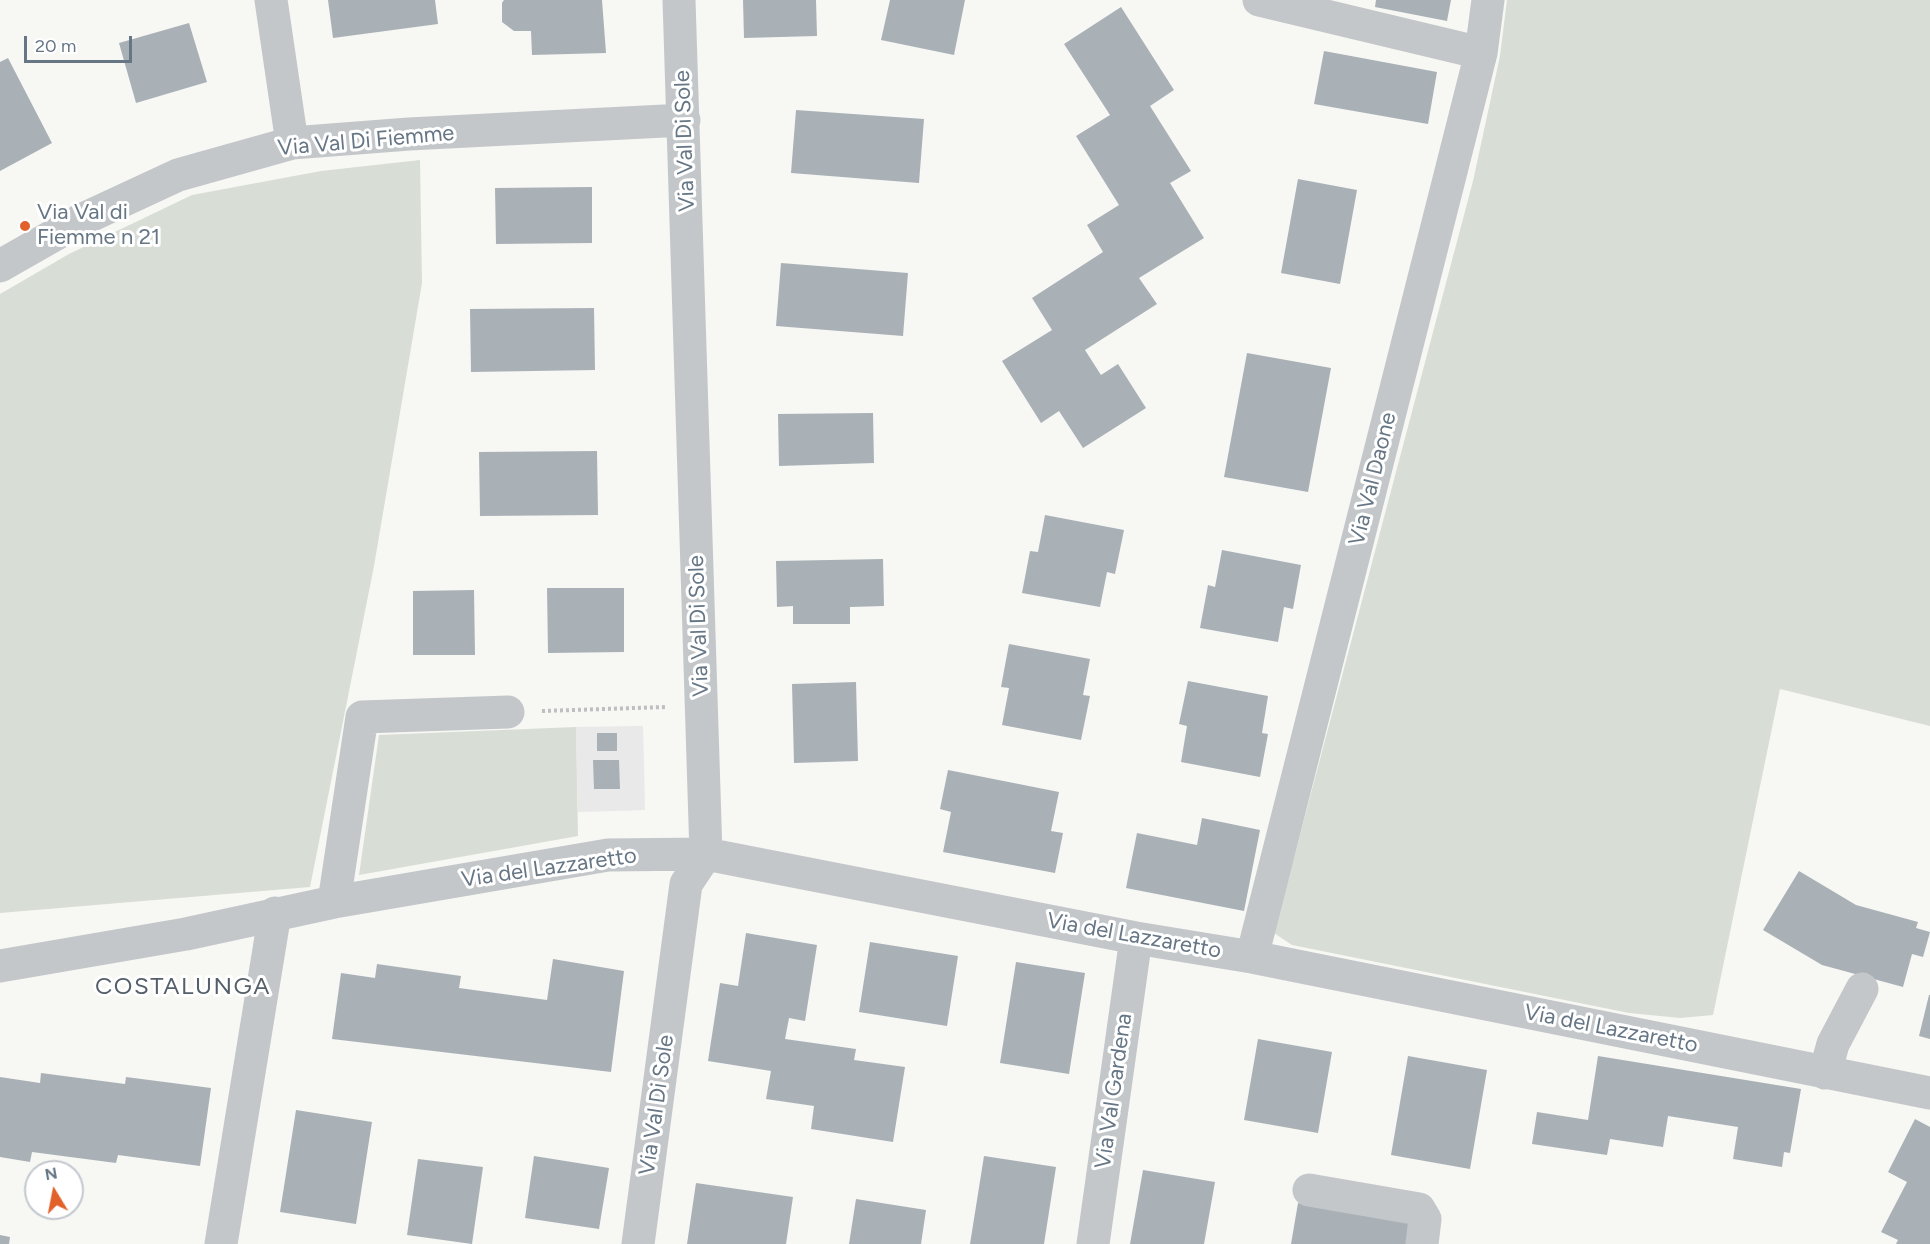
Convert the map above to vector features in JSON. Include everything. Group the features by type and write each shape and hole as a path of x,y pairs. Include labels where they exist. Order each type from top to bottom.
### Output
{"street":[{"path":"271,0 292,143"},
{"name":"Via Val Di Sole","path":"638,1244 686,884 706,854 680,0"},
{"path":"1259,0 1481,53"},
{"name":"Via Val Daone","path":"1252,957 1481,53 1488,0"},
{"name":"Via Val Di Fiemme","path":"0,266 79,221 178,175 292,143 409,134 684,120"},
{"path":"334,902 362,717 508,712"},
{"name":"Via del Lazzaretto","path":"0,966 186,934 334,902 608,855 706,854 1136,938 1252,957 1930,1094"},
{"path":"221,1244 275,913"},
{"name":"Via Val Gardena","path":"1093,1244 1136,938"},
{"path":"1825,1073 1833,1044 1862,989"},
{"path":"1309,1190 1419,1209 1425,1219 1422,1244"}],"path":[{"path":"508,712 671,707"}],"shaded area":[{"path":"1507,0 1930,0 1930,726 1780,689 1713,1015 1680,1018 1629,1013 1292,945 1274,933 1473,181 1500,56"},
{"path":"420,160 422,283 374,566 310,887 0,913 0,294 69,254 192,195 321,171"},
{"path":"643,726 645,810 578,812 576,727"},
{"path":"576,727 578,836 359,875 379,735"}],"building":[{"path":"328,0 435,0 438,24 333,38"},
{"path":"504,0 602,0 606,53 532,55 531,31 514,31 502,22"},
{"path":"743,0 816,0 817,36 744,38"},
{"path":"890,0 965,0 954,55 881,40"},
{"path":"1376,0 1451,0 1447,21 1375,7"},
{"path":"1121,7 1174,90 1150,106 1191,171 1170,183 1204,238 1139,278 1157,304 1085,350 1101,375 1118,364 1146,408 1083,448 1059,411 1041,423 1002,361 1052,330 1032,298 1103,252 1087,225 1119,205 1076,136 1110,115 1064,44"},
{"path":"189,23 207,82 136,103 119,43"},
{"path":"1324,51 1437,72 1428,124 1314,104"},
{"path":"8,58 52,143 0,171 0,62"},
{"path":"796,110 924,119 919,183 791,173"},
{"path":"1298,179 1357,190 1340,284 1281,273"},
{"path":"592,187 592,243 496,244 495,188"},
{"path":"781,263 908,273 903,336 776,326"},
{"path":"594,308 595,370 471,372 470,309"},
{"path":"1247,353 1331,368 1308,492 1224,477"},
{"path":"873,413 874,463 779,466 778,414"},
{"path":"597,451 598,515 480,516 479,452"},
{"path":"1045,515 1124,530 1115,574 1107,572 1100,607 1022,593 1030,551 1038,552"},
{"path":"1222,550 1301,565 1293,609 1284,607 1278,642 1200,628 1208,585 1215,587"},
{"path":"883,559 884,606 850,607 850,624 793,624 793,606 777,607 776,561"},
{"path":"547,588 624,588 624,652 548,653"},
{"path":"474,590 475,655 413,655 413,591"},
{"path":"1009,644 1090,659 1083,695 1090,696 1081,740 1002,725 1009,688 1001,687"},
{"path":"1188,681 1268,696 1262,733 1268,734 1260,777 1181,762 1187,726 1179,724"},
{"path":"856,682 858,761 794,763 792,684"},
{"path":"597,733 617,733 617,751 597,751"},
{"path":"593,760 619,760 620,789 594,789"},
{"path":"948,770 1059,792 1051,831 1063,833 1055,873 943,852 951,812 940,809"},
{"path":"1202,818 1260,830 1244,911 1126,888 1137,833 1197,845"},
{"path":"1799,871 1856,905 1918,922 1916,928 1930,932 1923,957 1912,954 1903,987 1822,965 1763,930"},
{"path":"746,933 817,945 805,1021 789,1018 785,1039 856,1049 854,1060 905,1067 893,1142 811,1129 814,1106 766,1099 771,1071 708,1061 720,983 738,986"},
{"path":"870,942 958,956 947,1026 859,1012"},
{"path":"553,959 624,971 611,1072 332,1039 341,973 375,978 377,964 461,976 459,988 547,1000"},
{"path":"1016,962 1085,973 1069,1074 1000,1063"},
{"path":"1930,995 1930,1039 1919,1036"},
{"path":"1258,1039 1332,1052 1318,1133 1244,1120"},
{"path":"1408,1056 1487,1070 1470,1169 1391,1155"},
{"path":"1598,1056 1801,1089 1790,1153 1784,1152 1782,1167 1733,1159 1738,1127 1668,1116 1663,1147 1610,1139 1607,1155 1532,1144 1537,1112 1588,1120"},
{"path":"41,1073 125,1084 126,1077 211,1088 200,1166 118,1155 116,1163 32,1152 30,1160 24,1161 0,1157 0,1077 40,1083"},
{"path":"296,1110 372,1122 356,1224 280,1212"},
{"path":"1915,1119 1930,1127 1930,1244 1896,1244 1898,1240 1881,1232 1907,1182 1888,1172"},
{"path":"534,1156 609,1168 599,1229 525,1218"},
{"path":"984,1156 1056,1167 1044,1244 970,1244"},
{"path":"418,1159 483,1167 472,1244 407,1235"},
{"path":"1143,1170 1215,1182 1204,1244 1130,1244"},
{"path":"696,1183 793,1197 786,1244 687,1244"},
{"path":"856,1199 926,1210 921,1244 849,1244"},
{"path":"1298,1203 1415,1223 1411,1244 1291,1244"},
{"path":"0,1235 10,1237 9,1244 0,1244"}],"place":[{"name":"Via Val di Fiemme n 21","path":"25,226"}],"district":[{"name":"COSTALUNGA","path":"183,987"}]}
